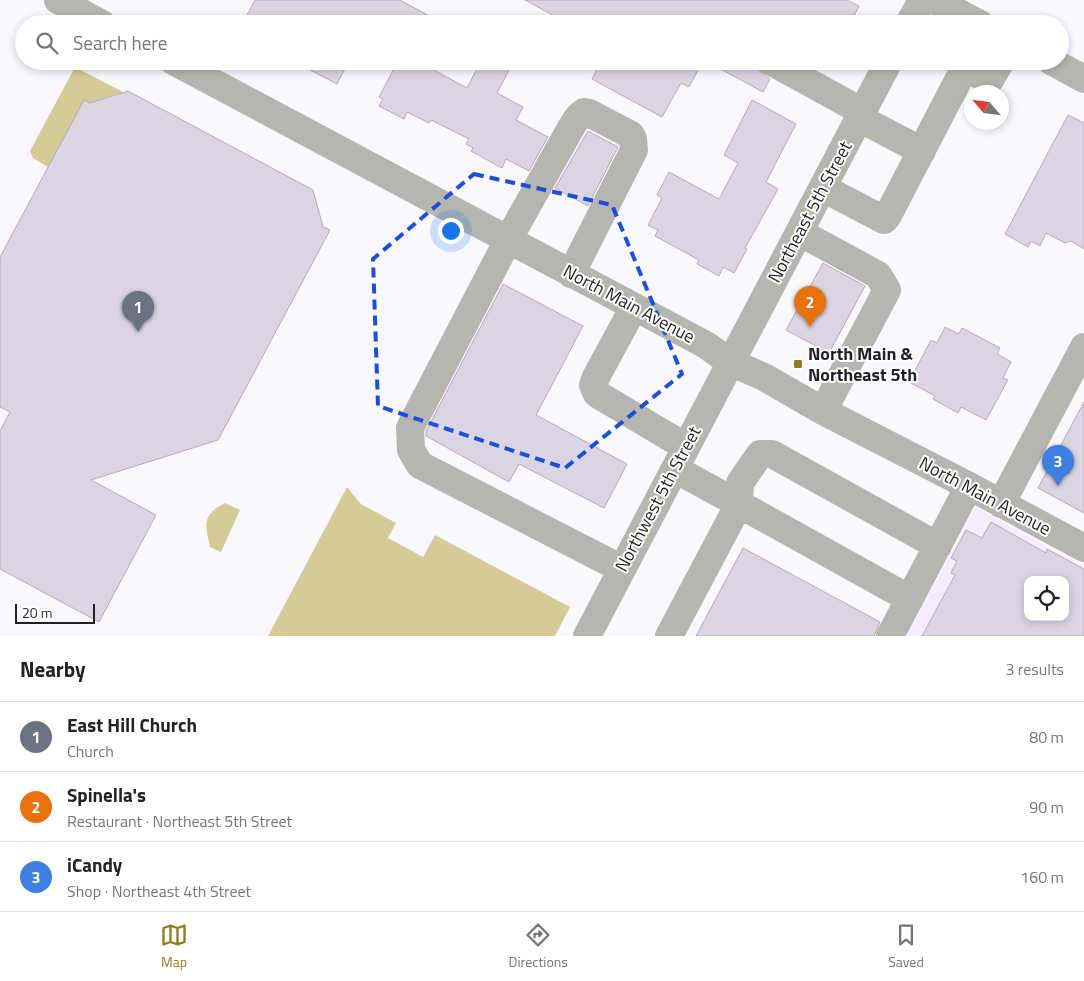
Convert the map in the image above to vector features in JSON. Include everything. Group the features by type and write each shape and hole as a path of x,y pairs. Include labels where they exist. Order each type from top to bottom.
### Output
{"street":[{"path":"58,0 86,15"},
{"path":"914,15 922,0"},
{"path":"934,0 963,15"},
{"name":"North Main Avenue","path":"190,70 706,345 730,362 764,378 1084,548"},
{"path":"785,70 922,150"},
{"name":"Northeast 5th Street","path":"730,362 884,70"},
{"path":"822,188 884,220 888,217 963,72 970,71 990,80 996,70"},
{"path":"1068,70 1084,79"},
{"path":"571,274 632,158 634,150 633,139 626,131 584,112 578,117 508,240 410,428 411,450 420,465 622,568"},
{"path":"799,232 878,274 886,290 823,411"},
{"path":"634,307 596,377 593,385 597,394 739,504 910,599"},
{"path":"1001,504 1084,347"},
{"name":"Northwest 5th Street","path":"587,636 730,362"},
{"path":"668,636 739,504 740,483 760,454 772,454 938,546"},
{"path":"890,636 969,486"}],"highlighted area":[{"path":"474,174 612,205 682,374 565,468 378,406 373,259"}],"shaded area":[{"path":"73,70 81,70 123,92 90,103 48,167 33,158 30,151"},
{"path":"347,487 361,504 396,523 388,538 423,557 435,535 570,607 555,636 268,636"},
{"path":"225,503 240,510 221,552 210,547 206,526 212,512"},
{"path":"976,507 1084,568 1084,636 907,636"}],"building":[{"path":"255,0 400,0 428,15 247,15"},
{"path":"525,0 847,0 859,6 854,15 552,15"},
{"path":"310,70 344,70 337,84"},
{"path":"393,70 434,70 467,88 476,70 509,70 497,93 523,107 516,120 548,137 529,171 506,159 502,168 471,151 473,148 466,144 469,139 431,120 429,123 407,112 404,119 379,106 383,99 379,97"},
{"path":"596,70 698,70 689,87 681,83 662,117 592,79"},
{"path":"723,70 758,70 770,79 763,92"},
{"path":"128,91 313,190 323,227 330,230 218,440 91,480 156,515 99,622 0,569 0,431 10,412 0,407 0,257 84,100 90,103"},
{"path":"752,100 796,124 766,182 778,189 745,248 747,249 734,273 723,267 719,276 697,264 699,260 655,236 658,230 648,225 662,198 657,195 669,172 719,199 738,163 724,155"},
{"path":"1068,115 1084,123 1084,249 1071,241 1065,243 1046,233 1040,246 1031,241 1028,247 1005,234"},
{"path":"588,131 618,147 588,206 555,188"},
{"path":"823,263 865,286 829,353 786,330"},
{"path":"503,284 583,326 536,415 627,464 604,508 519,464 509,482 426,436 426,431"},
{"path":"945,327 959,334 962,328 1000,348 997,354 1011,362 1003,378 1008,380 986,420 961,407 958,413 933,399 935,396 909,382 931,340 937,343"},
{"path":"1084,402 1084,513 1038,488"},
{"path":"991,522 1046,553 1047,549 1084,569 1084,636 922,636 955,575 951,573 957,561 951,558 966,530 982,538"},
{"path":"743,548 880,622 874,636 696,636"}],"place":[{"name":"Spinella's","path":"810,327"},
{"name":"East Hill Church","path":"138,332"},
{"name":"North Main & Northeast 5th","path":"798,364"},
{"name":"iCandy","path":"1058,486"}]}
